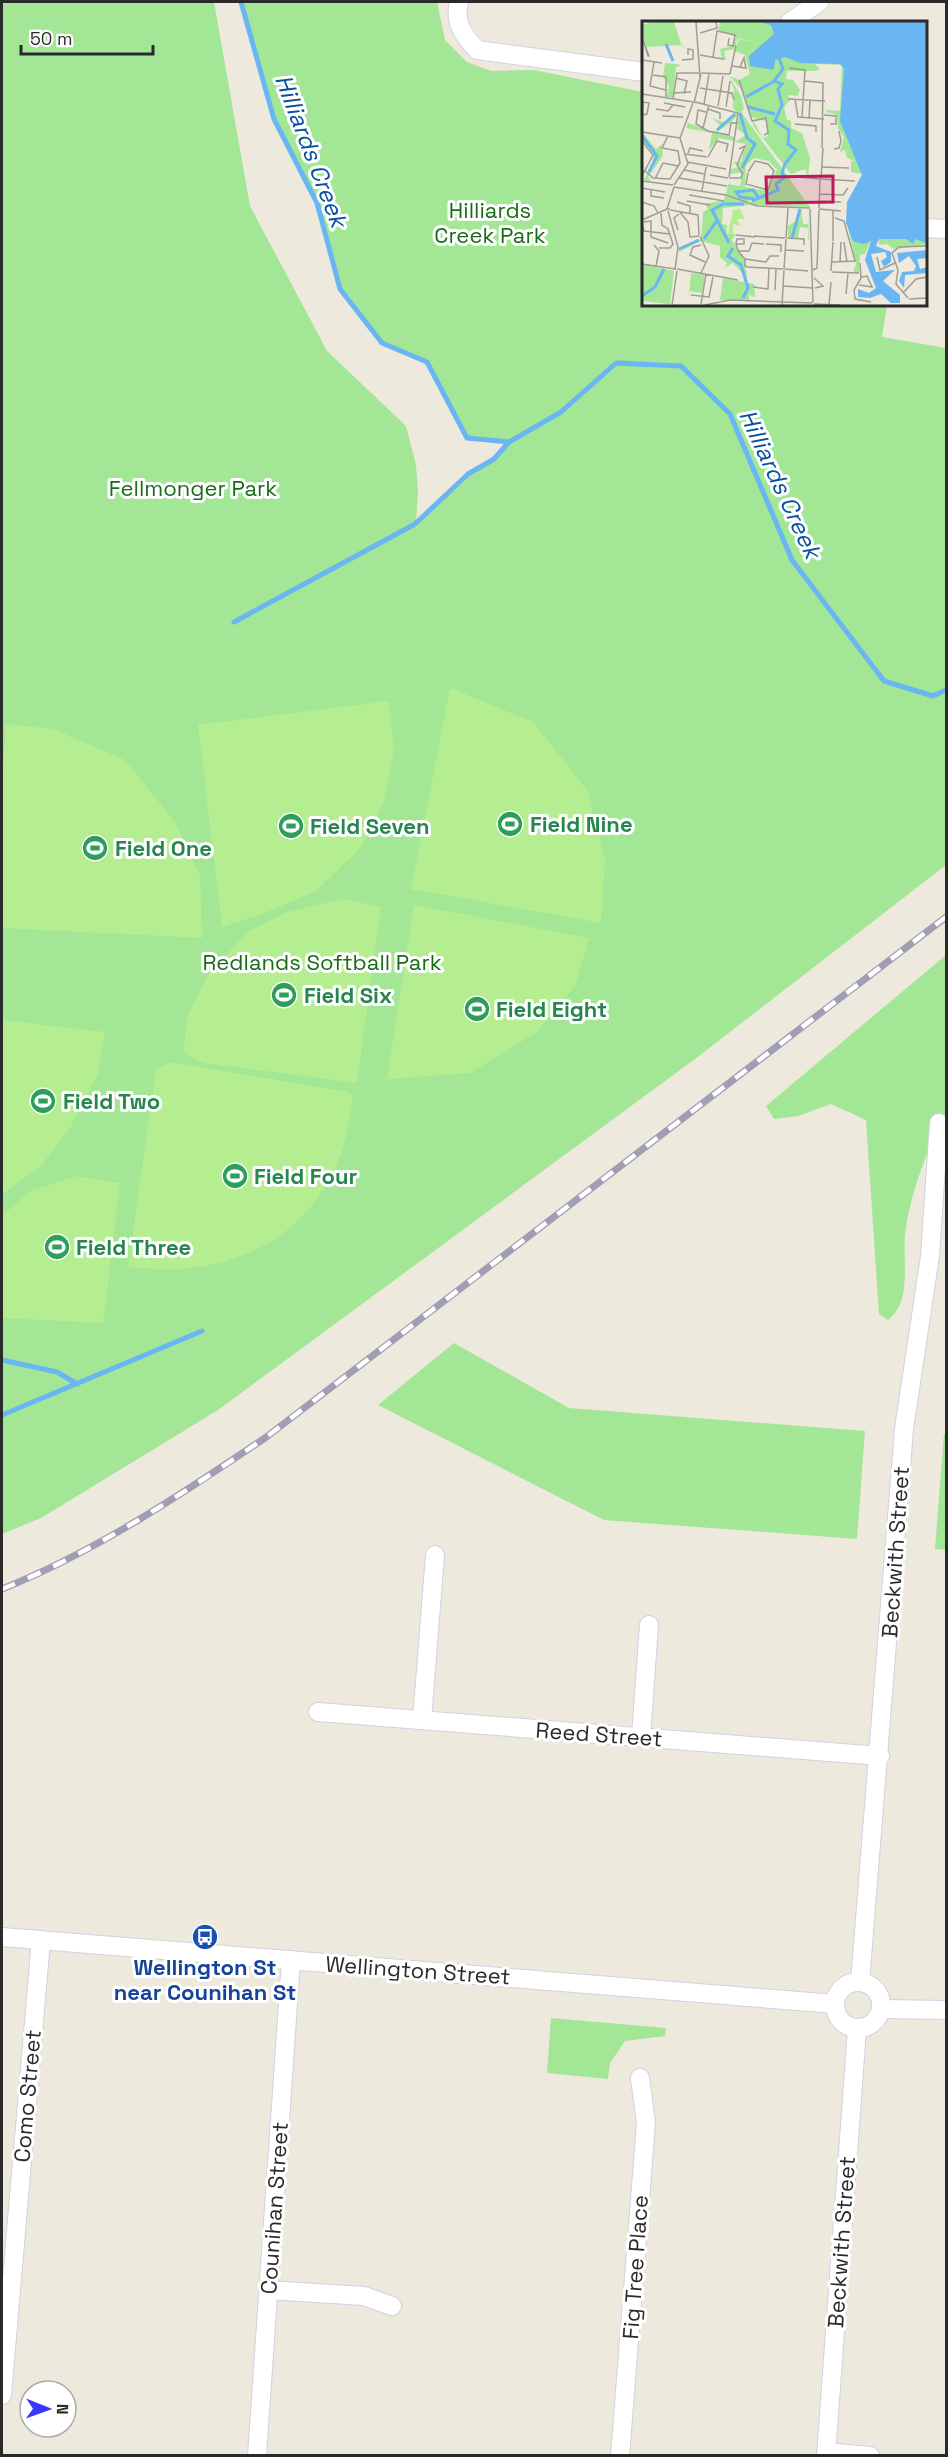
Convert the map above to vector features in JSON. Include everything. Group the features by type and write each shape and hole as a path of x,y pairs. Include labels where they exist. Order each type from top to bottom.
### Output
{"street":[{"path":"459,2 457,12 461,33 477,50 642,72"},
{"path":"791,21 819,2"},
{"path":"927,228 946,229"},
{"name":"Beckwith Street","path":"860,1982 880,1756 904,1429 930,1256 939,1123"},
{"path":"422,1720 435,1555"},
{"path":"641,1737 650,1625"},
{"name":"Reed Street","path":"318,1712 880,1756"},
{"name":"Wellington Street","path":"2,1937 835,2004"},
{"name":"Como Street","path":"2,2395 41,1940"},
{"name":"Counihan Street","path":"256,2456 291,1960"},
{"path":"860,1982 876,1991 882,2009 873,2024 856,2029 841,2021 835,2004 843,1988 860,1982"},
{"path":"882,2009 946,2010"},
{"name":"Beckwith Street","path":"826,2454 856,2029"},
{"name":"Fig Tree Place","path":"620,2456 646,2123 640,2078"},
{"path":"268,2290 364,2296 392,2306"},
{"path":"826,2454 870,2456"}],"green space":[{"name":"Redlands Softball Park","path":"2,2 214,2 250,206 327,351 406,426 416,465 418,491 416,524 468,474 494,459 508,442 467,438 427,362 382,343 340,289 317,203 274,119 241,2 437,2 445,40 467,62 491,71 534,70 642,92 642,306 887,306 882,337 946,348 946,865 695,1059 218,1410 41,1518 2,1534"},
{"name":"Field Nine","path":"450,688 533,722 587,790 605,858 601,923 411,889"},
{"name":"Field Seven","path":"389,701 394,752 383,804 361,847 316,891 260,915 222,927 198,725"},
{"name":"Field One","path":"6,724 53,729 125,760 175,822 200,875 202,938 2,928 2,783"},
{"name":"Field Six","path":"343,899 381,907 357,1083 204,1063 183,1053 188,1015 209,974 247,932 287,912"},
{"name":"Field Eight","path":"414,905 589,938 575,986 537,1032 470,1073 387,1079"},
{"path":"946,955 946,1140 929,1149 918,1180 905,1233 904,1291 896,1312 888,1320 879,1314 866,1120 831,1104 798,1116 774,1119 766,1106"},
{"name":"Field Two","path":"2,1020 105,1032 98,1074 70,1128 40,1167 2,1194"},
{"name":"Field Four","path":"171,1062 348,1092 353,1096 347,1130 342,1150 331,1176 317,1199 281,1235 260,1248 210,1265 176,1270 128,1267 156,1070"},
{"name":"Field Three","path":"78,1176 120,1183 103,1323 2,1318 2,1216 32,1190"},
{"path":"454,1343 569,1408 865,1431 857,1539 604,1520 378,1405"},
{"path":"944,1434 946,1434 946,1550 935,1549"},
{"path":"551,2018 666,2028 665,2036 625,2041 610,2063 608,2079 547,2073"}],"waterway":[{"name":"Hilliards Creek","path":"241,2 274,119 317,203 340,289 382,343 427,362 467,438 509,442 561,412 616,363 681,366 730,414 792,560 884,681 933,696 946,690"},
{"path":"234,622 415,524 468,474 494,459 509,442"},
{"path":"2,1415 202,1331"},
{"path":"2,1360 57,1372 77,1384"}],"railway":[{"path":"2,1589 71,1558 104,1540 170,1501 265,1438 946,917"}],"place":[{"name":"Field Nine","path":"510,824"},
{"name":"Field Seven","path":"291,826"},
{"name":"Field One","path":"95,848"},
{"name":"Field Six","path":"284,995"},
{"name":"Field Eight","path":"477,1009"},
{"name":"Field Two","path":"43,1101"},
{"name":"Field Four","path":"235,1176"},
{"name":"Field Three","path":"57,1247"},
{"name":"Wellington St near Counihan St","path":"205,1937"}],"park label":[{"name":"Hilliards Creek Park","path":"490,222"},
{"name":"Fellmonger Park","path":"193,488"}]}
